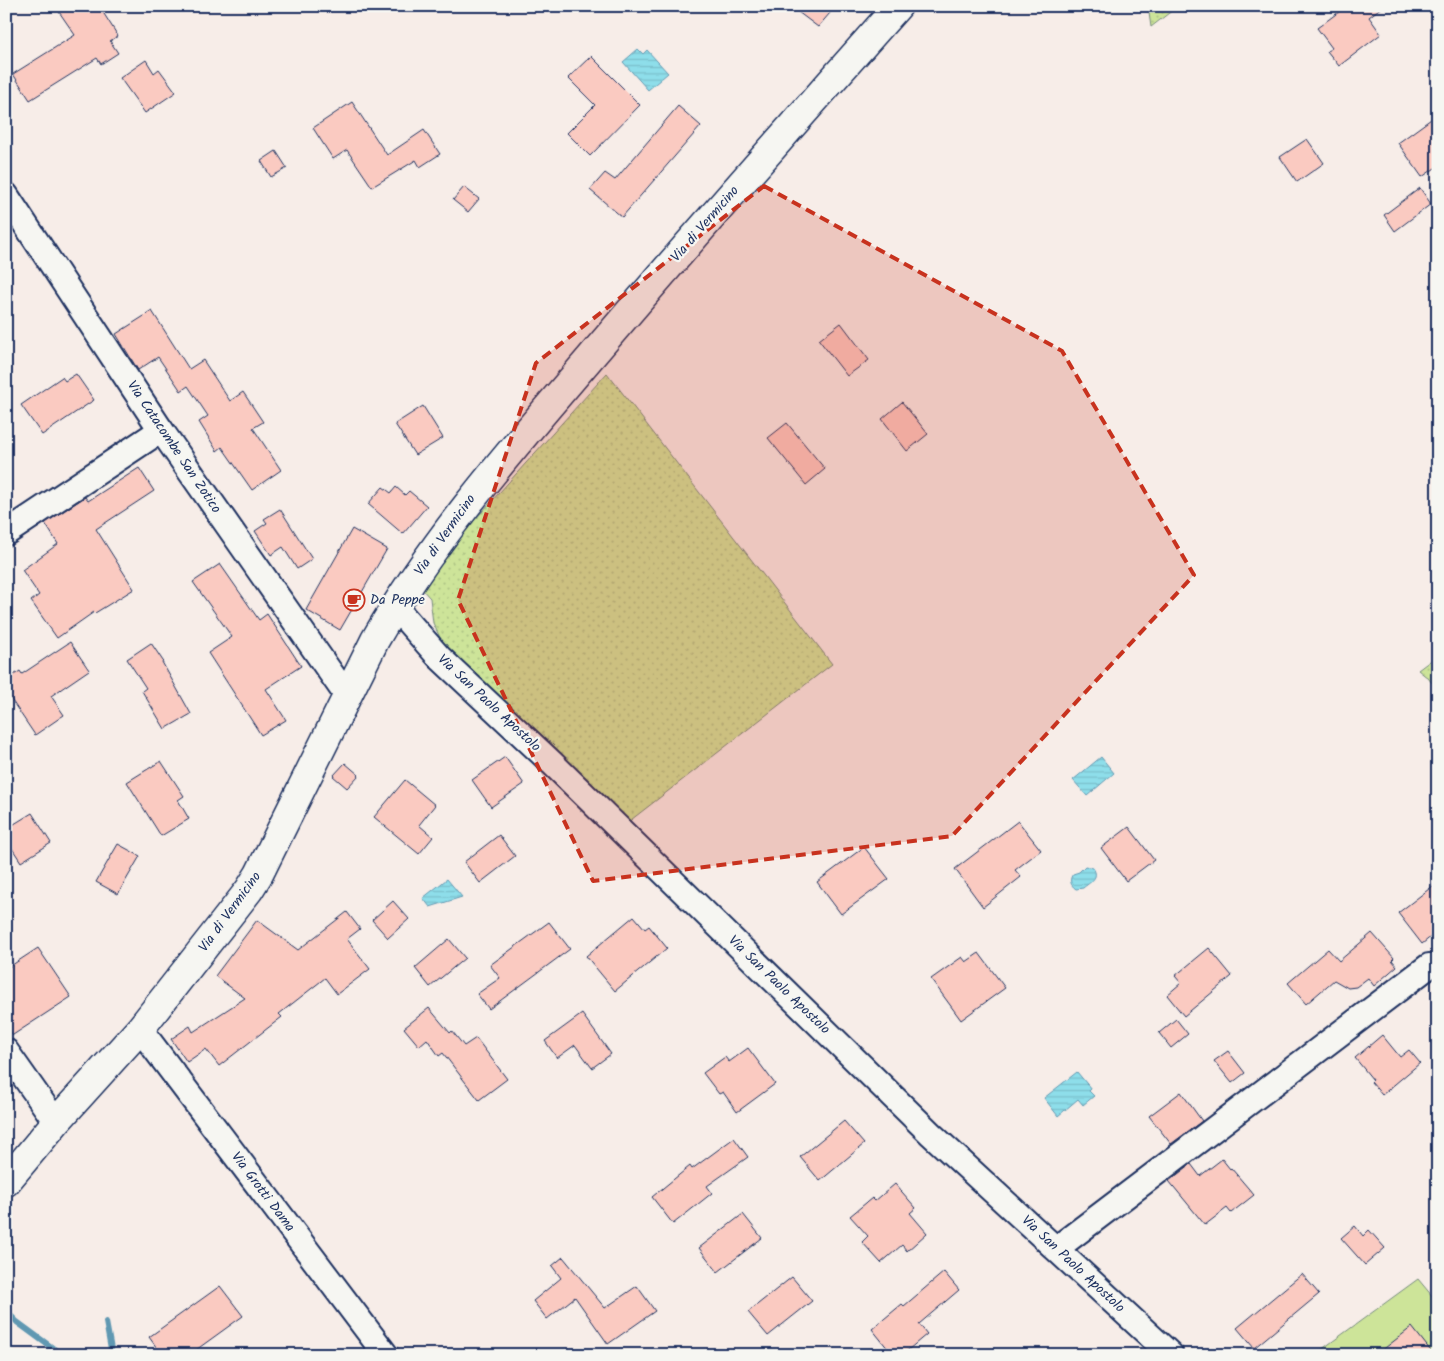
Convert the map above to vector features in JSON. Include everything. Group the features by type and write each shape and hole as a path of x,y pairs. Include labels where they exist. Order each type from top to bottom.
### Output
{"main road":[{"name":"Via di Vermicino","path":"6,1182 56,1122 140,1029 255,882 347,696 395,607 459,514 489,476 678,254 898,6"}],"street":[{"name":"Via Catacombe San Zotico","path":"6,195 161,430 347,696"},
{"path":"6,533 161,430"},
{"name":"Via San Paolo Apostolo","path":"395,607 435,653 552,763 920,1123 1171,1355"},
{"path":"1057,1248 1429,966"},
{"name":"Via Grotti Dama","path":"140,1029 386,1355"},
{"path":"6,1051 56,1122"}],"highlighted area":[{"path":"764,186 1062,351 1194,575 952,836 593,881 458,600 536,363"}],"green space":[{"path":"1148,6 1178,6 1151,27"},
{"path":"607,373 832,664 627,823 530,726 449,656 433,623 430,598 420,587 472,523"},
{"path":"1438,655 1438,690 1418,670"},
{"path":"1418,1279 1438,1303 1438,1355 1314,1355"}],"water":[{"path":"638,49 643,54 647,50 668,73 648,90 623,62"},
{"path":"1101,757 1114,773 1087,796 1073,780"},
{"path":"1085,866 1093,868 1095,877 1083,888 1076,889 1071,884 1071,878 1073,874 1079,872"},
{"path":"447,879 462,897 430,907 423,898"},
{"path":"1077,1072 1091,1089 1089,1091 1094,1096 1083,1105 1078,1099 1058,1116 1044,1098"}],"building":[{"path":"55,6 99,6 118,36 110,41 118,53 101,64 97,58 30,100 13,74 75,35"},
{"path":"790,6 836,6 818,27"},
{"path":"1347,6 1383,6 1369,17 1381,34 1339,66 1327,51 1332,48 1317,28"},
{"path":"591,56 640,105 590,156 567,133 595,105 568,78"},
{"path":"146,60 154,73 159,69 176,92 145,113 120,78"},
{"path":"352,102 387,155 424,130 440,154 420,167 416,160 372,187 347,150 333,159 313,128"},
{"path":"678,106 701,126 622,217 590,190 605,173 615,180"},
{"path":"1438,114 1438,166 1422,177 1398,143"},
{"path":"1307,139 1324,163 1297,182 1280,157"},
{"path":"276,151 287,168 271,177 261,161"},
{"path":"464,187 479,199 468,212 453,200"},
{"path":"1420,188 1431,204 1395,231 1384,215"},
{"path":"152,311 189,369 203,360 230,401 243,392 263,422 253,428 281,470 252,490 222,447 217,451 199,422 208,416 188,386 181,391 158,357 138,370 116,334"},
{"path":"841,323 869,360 847,376 819,340"},
{"path":"76,374 94,400 42,435 21,405 62,377 65,381"},
{"path":"902,402 928,434 907,451 882,419"},
{"path":"423,406 443,438 415,455 395,424"},
{"path":"787,423 825,469 806,485 768,438"},
{"path":"139,468 154,491 96,529 134,589 94,612 57,638 31,601 39,595 22,570 58,544 45,523 85,497 88,501"},
{"path":"383,487 391,493 396,487 405,495 409,491 427,506 403,534 368,504"},
{"path":"280,509 312,559 297,569 283,547 271,555 255,531 267,523 264,519"},
{"path":"352,529 387,549 340,630 306,610"},
{"path":"220,564 259,620 267,614 301,666 266,689 286,720 261,735 208,653 232,637 193,582"},
{"path":"70,642 89,670 51,696 64,715 35,735 6,692 6,680 20,671 22,674"},
{"path":"151,643 163,661 191,714 165,729 142,691 146,688 127,659"},
{"path":"505,757 524,784 491,807 472,780"},
{"path":"161,761 184,796 178,800 189,819 161,836 127,782"},
{"path":"345,763 359,775 347,788 333,776"},
{"path":"405,780 435,805 419,825 433,837 419,854 374,817"},
{"path":"32,813 51,843 21,862 6,839 6,829"},
{"path":"1018,821 1041,850 1015,870 1021,877 983,907 955,869"},
{"path":"1129,827 1154,860 1126,881 1101,848"},
{"path":"499,835 515,856 480,883 464,862"},
{"path":"118,844 140,856 118,894 96,882"},
{"path":"864,847 889,879 841,914 817,882"},
{"path":"1438,882 1438,931 1422,944 1398,913"},
{"path":"393,901 409,919 388,938 372,920"},
{"path":"347,912 360,929 347,939 370,969 337,994 325,978 279,1014 282,1017 219,1066 206,1049 187,1062 171,1039 190,1026 193,1032 245,998 215,976 257,920 298,950"},
{"path":"634,916 645,929 649,926 667,948 615,991 586,956"},
{"path":"549,922 570,949 489,1009 477,994 500,978 490,965"},
{"path":"1372,933 1394,958 1392,960 1397,966 1374,986 1368,978 1356,987 1348,988 1334,980 1306,1004 1288,983 1328,949 1339,961"},
{"path":"449,939 465,958 430,987 415,968"},
{"path":"38,948 71,997 13,1035 6,1026 6,969"},
{"path":"1209,948 1232,976 1184,1016 1167,995 1181,983 1175,976"},
{"path":"979,953 1005,988 961,1020 931,979 962,957 966,962"},
{"path":"429,1008 464,1046 476,1038 507,1079 479,1100 443,1053 439,1056 427,1039 419,1046 404,1028"},
{"path":"582,1014 611,1054 592,1068 575,1045 557,1058 545,1041"},
{"path":"1176,1019 1188,1034 1171,1048 1159,1033"},
{"path":"1382,1035 1400,1057 1409,1050 1420,1063 1382,1095 1371,1082 1373,1080 1355,1058"},
{"path":"748,1048 775,1084 737,1112 723,1092 719,1094 703,1073 725,1057 729,1062"},
{"path":"1228,1051 1245,1073 1232,1083 1214,1061"},
{"path":"1181,1092 1202,1121 1171,1144 1149,1116"},
{"path":"844,1121 864,1144 820,1181 800,1157"},
{"path":"734,1138 748,1157 707,1186 712,1193 673,1224 652,1197 690,1166 692,1169"},
{"path":"1222,1159 1254,1195 1231,1213 1227,1208 1205,1225 1169,1181 1191,1164 1200,1176"},
{"path":"895,1184 916,1208 910,1213 927,1233 907,1251 902,1245 881,1263 862,1242 868,1236 850,1216 872,1198 875,1201"},
{"path":"743,1214 762,1238 718,1272 699,1248"},
{"path":"1355,1226 1363,1236 1369,1230 1385,1248 1365,1265 1341,1238"},
{"path":"563,1257 605,1308 637,1286 655,1311 608,1344 575,1297 547,1319 533,1301 561,1278 552,1266"},
{"path":"944,1272 959,1290 919,1324 927,1334 902,1355 893,1355 872,1329 902,1304 904,1306"},
{"path":"1302,1274 1319,1294 1254,1348 1237,1328"},
{"path":"792,1277 812,1301 768,1336 748,1312"},
{"path":"220,1286 243,1316 189,1355 162,1355 149,1337"},
{"path":"1412,1327 1434,1355 1376,1355"}],"waterway":[{"path":"6,1311 17,1322 62,1355"},
{"path":"106,1322 112,1355"}],"place":[{"name":"Da Peppe","path":"354,600"}]}
